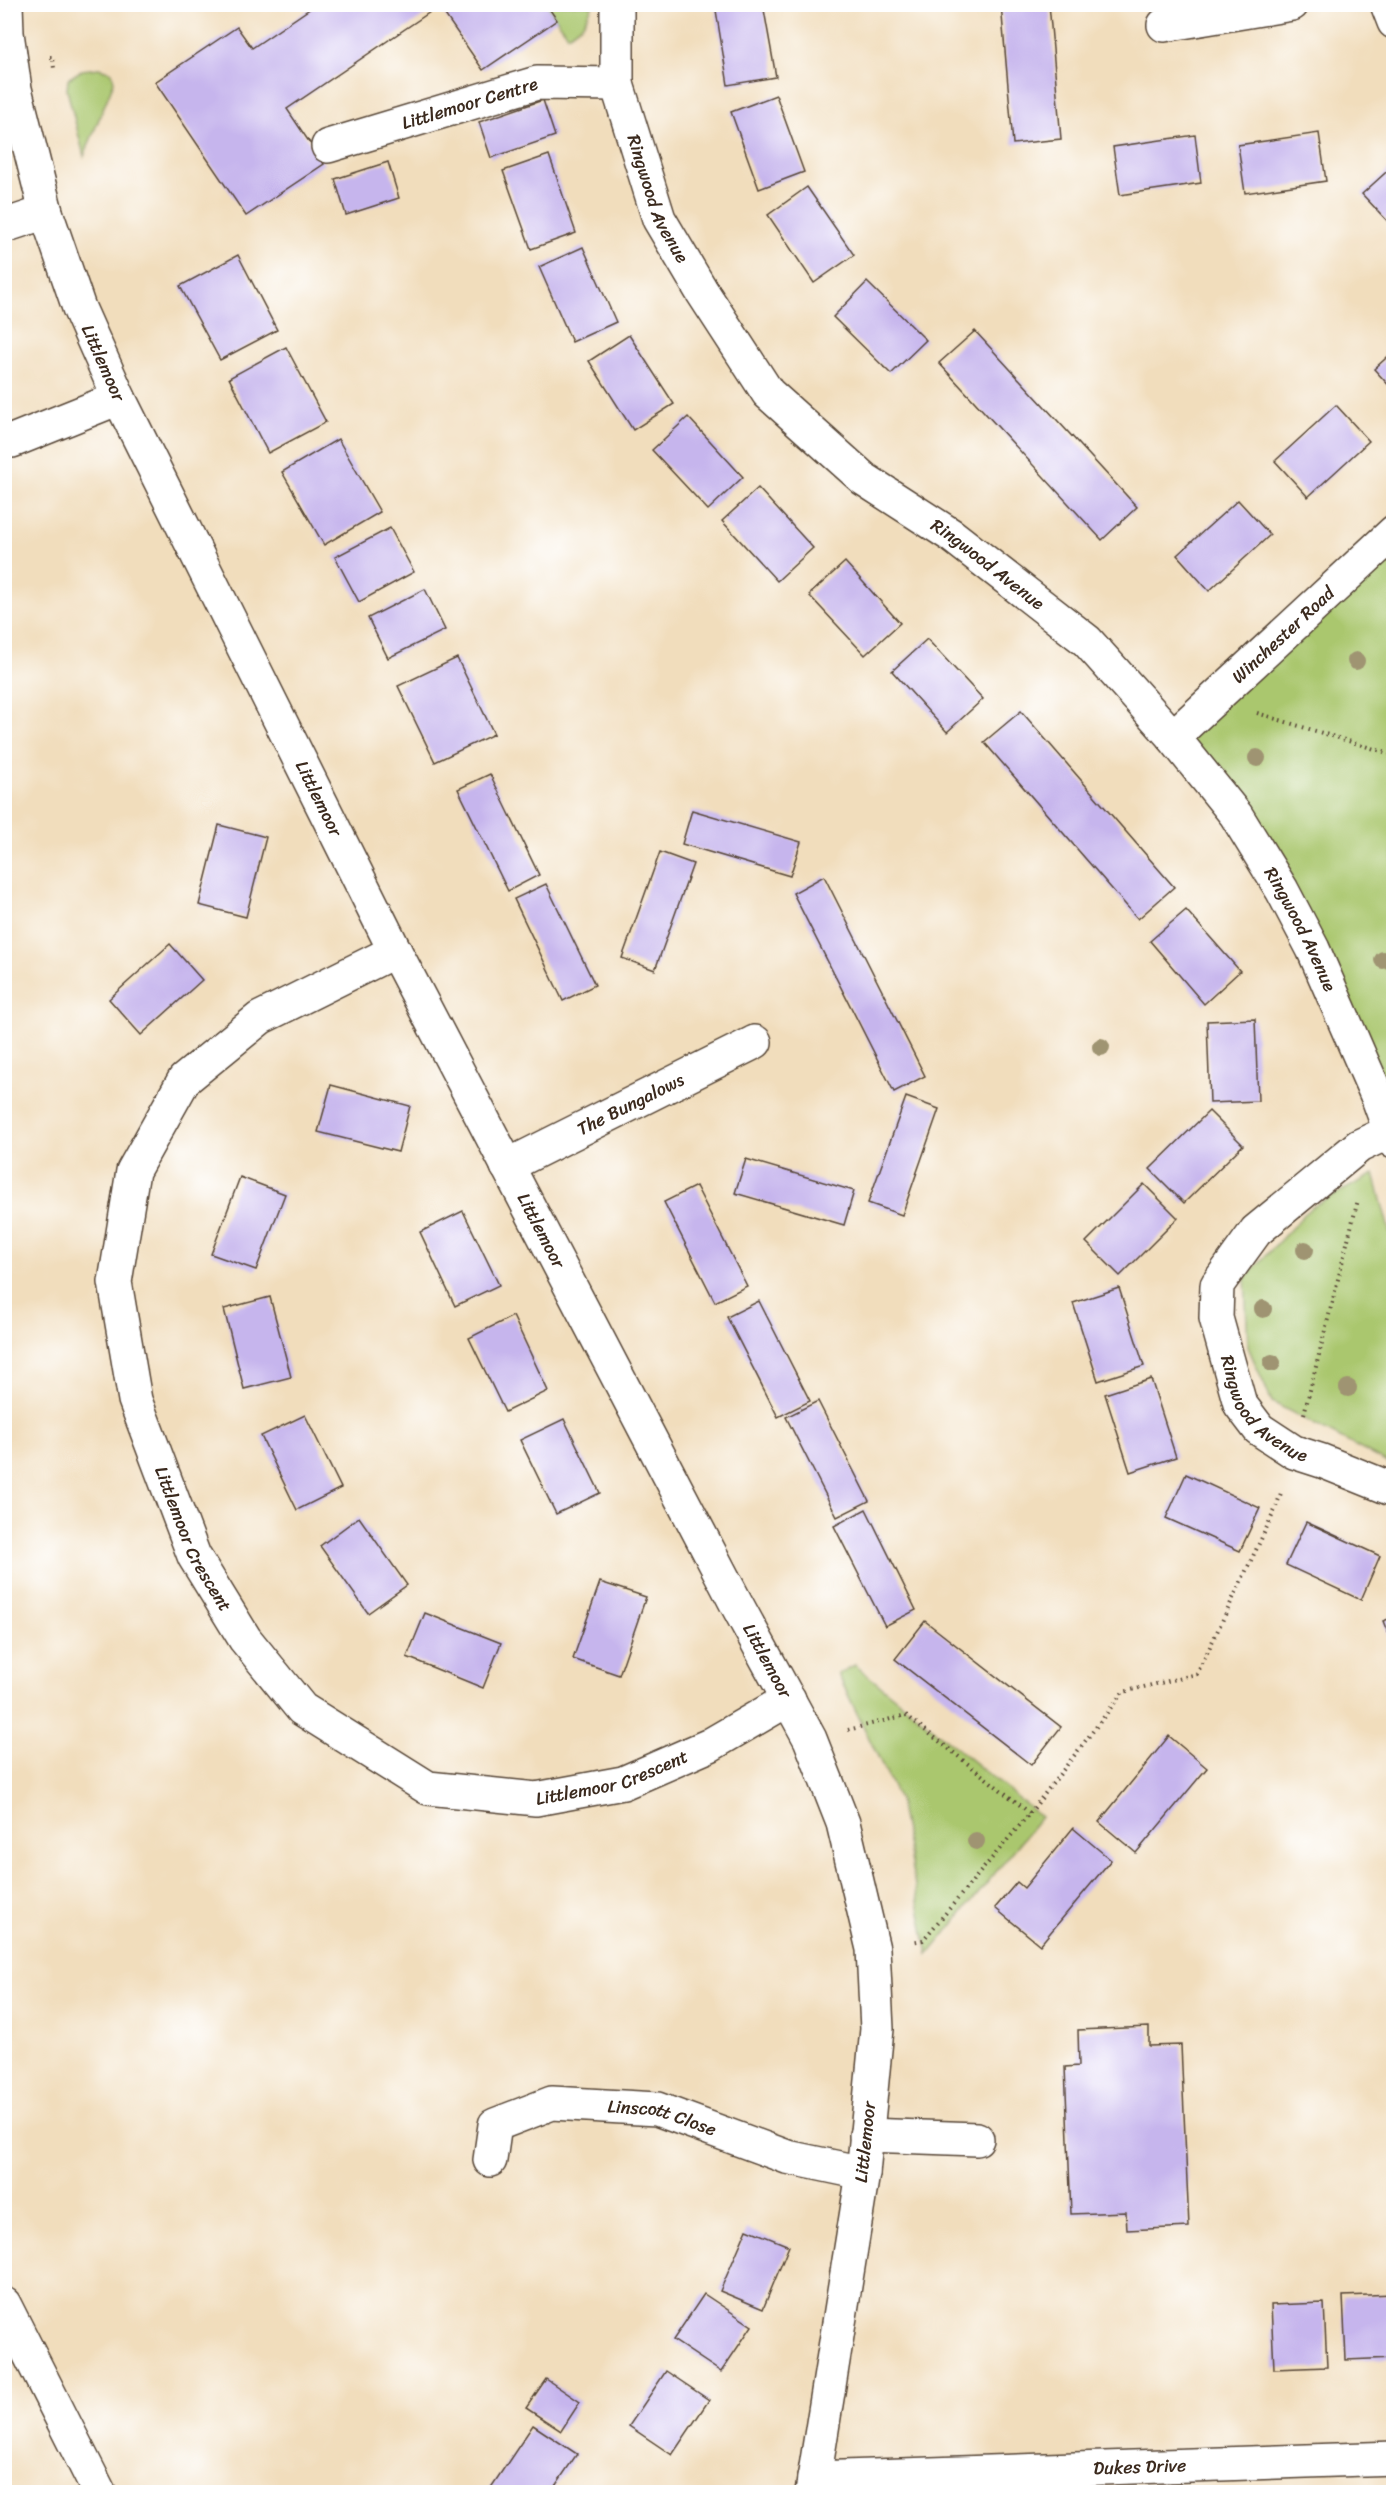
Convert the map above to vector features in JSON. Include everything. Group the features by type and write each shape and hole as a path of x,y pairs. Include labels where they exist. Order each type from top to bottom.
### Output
{"street":[{"name":"Littlemoor","path":"6,4 7,33 15,89 46,212 79,308 119,398 395,951 730,1593 810,1739 843,1823 873,1949 877,2029 862,2174 813,2485"},
{"name":"Ringwood Avenue","path":"616,4 617,84 659,219 701,290 768,393 864,479 951,535 1087,641 1173,737 1236,815 1282,890 1313,949 1386,1095 1392,1136 1359,1146 1256,1231 1217,1284 1216,1318 1240,1404 1259,1429 1294,1452 1394,1490"},
{"path":"1164,25 1292,4"},
{"path":"1387,4 1394,22"},
{"name":"Littlemoor Centre","path":"328,146 537,83 617,84"},
{"path":"4,226 46,212"},
{"path":"12,441 119,398"},
{"name":"Winchester Road","path":"1173,737 1390,543"},
{"name":"Littlemoor Crescent","path":"395,951 260,1018 184,1080 133,1171 115,1282 135,1400 194,1556 246,1639 302,1709 428,1788 536,1799 623,1783 710,1745 789,1699"},
{"name":"The Bungalows","path":"507,1166 755,1042"},
{"name":"Linscott Close","path":"490,2160 495,2125 552,2103 657,2109 787,2157 862,2174"},
{"path":"866,2135 976,2139"},
{"path":"4,2304 99,2493"},
{"name":"Dukes Drive","path":"813,2485 1394,2458"}],"path":[{"path":"1213,700 1394,755"},
{"path":"873,1949 923,1940 1030,1813 1123,1692 1197,1674 1275,1510 1294,1452 1362,1183 1359,1146"},
{"path":"810,1739 906,1715 1030,1813"}],"green space":[{"path":"546,5 593,5 583,24 568,35"},
{"path":"99,68 112,72 114,82 84,156 67,90 68,79 82,70"},
{"path":"1394,554 1393,1091 1378,1098 1282,890 1173,737"},
{"path":"1374,1174 1393,1244 1393,1466 1272,1402 1248,1347 1245,1278 1311,1207"},
{"path":"855,1665 1041,1817 928,1955 899,1800 838,1674"}],"building":[{"path":"317,4 546,4 557,20 483,70 439,6 287,109 324,164 246,216 155,82 237,27 252,48"},
{"path":"715,4 763,4 776,77 728,85"},
{"path":"1001,4 1049,4 1061,139 1013,144"},
{"path":"776,95 804,172 759,189 731,112"},
{"path":"543,100 555,136 491,158 479,122"},
{"path":"1319,133 1326,181 1245,193 1238,145"},
{"path":"1195,135 1201,183 1120,195 1113,147"},
{"path":"549,155 576,233 531,249 503,171"},
{"path":"388,162 399,198 346,215 335,179"},
{"path":"1394,165 1394,228 1362,194"},
{"path":"807,187 854,255 814,283 768,215"},
{"path":"583,247 616,322 572,342 539,267"},
{"path":"238,255 277,330 220,360 180,286"},
{"path":"867,282 926,340 891,374 833,317"},
{"path":"975,331 1137,507 1102,540 939,363"},
{"path":"629,335 674,404 633,430 589,361"},
{"path":"286,347 326,422 268,453 229,378"},
{"path":"1394,351 1394,391 1374,369"},
{"path":"1336,405 1369,441 1308,497 1275,461"},
{"path":"688,417 743,477 708,510 652,450"},
{"path":"338,439 380,512 324,545 282,472"},
{"path":"758,488 813,548 777,581 722,521"},
{"path":"1238,500 1270,535 1209,591 1177,555"},
{"path":"390,528 414,572 359,602 335,557"},
{"path":"845,562 900,623 865,655 809,595"},
{"path":"425,589 445,630 388,658 368,618"},
{"path":"927,639 983,699 947,732 892,671"},
{"path":"457,658 494,734 435,762 398,686"},
{"path":"1021,711 1174,887 1138,919 984,742"},
{"path":"490,774 539,875 508,891 458,789"},
{"path":"692,810 801,842 790,876 682,844"},
{"path":"219,825 266,837 246,917 199,905"},
{"path":"660,852 693,864 655,970 622,958"},
{"path":"824,876 925,1076 894,1092 793,893"},
{"path":"546,884 595,985 563,1001 514,899"},
{"path":"1186,910 1240,971 1204,1004 1150,941"},
{"path":"170,944 202,980 141,1035 109,999"},
{"path":"1255,1019 1258,1101 1210,1103 1207,1021"},
{"path":"331,1085 410,1106 398,1152 318,1132"},
{"path":"906,1097 939,1109 902,1215 868,1203"},
{"path":"1209,1111 1243,1145 1184,1203 1150,1169"},
{"path":"746,1159 854,1191 844,1225 735,1193"},
{"path":"240,1177 285,1194 256,1270 211,1254"},
{"path":"1144,1184 1178,1218 1120,1276 1086,1242"},
{"path":"696,1186 747,1286 715,1302 664,1202"},
{"path":"463,1211 499,1285 455,1306 420,1232"},
{"path":"1119,1288 1144,1366 1098,1381 1073,1303"},
{"path":"270,1297 291,1377 244,1389 224,1309"},
{"path":"759,1301 810,1401 778,1417 727,1317"},
{"path":"513,1316 548,1391 505,1412 469,1338"},
{"path":"1151,1379 1176,1457 1130,1472 1105,1394"},
{"path":"818,1401 869,1501 837,1517 786,1417"},
{"path":"305,1415 341,1488 297,1510 261,1436"},
{"path":"564,1419 600,1493 556,1514 520,1440"},
{"path":"1186,1474 1260,1508 1240,1551 1166,1518"},
{"path":"866,1509 916,1610 885,1626 834,1526"},
{"path":"359,1517 407,1585 368,1613 320,1546"},
{"path":"1306,1522 1380,1556 1361,1600 1286,1565"},
{"path":"600,1582 646,1597 619,1675 573,1659"},
{"path":"425,1613 501,1643 483,1688 407,1657"},
{"path":"1394,1617 1394,1646 1393,1646 1383,1621"},
{"path":"925,1621 1061,1727 1031,1765 895,1659"},
{"path":"1169,1736 1207,1768 1136,1853 1099,1822"},
{"path":"1073,1828 1111,1860 1040,1945 995,1908 1017,1882 1024,1888"},
{"path":"1149,2027 1149,2046 1181,2045 1189,2227 1127,2230 1126,2212 1071,2214 1065,2067 1079,2066 1078,2030"},
{"path":"747,2229 789,2246 763,2309 720,2291"},
{"path":"704,2294 752,2326 721,2372 673,2340"},
{"path":"1394,2294 1394,2358 1346,2360 1343,2296"},
{"path":"1324,2303 1327,2367 1274,2369 1271,2305"},
{"path":"666,2371 709,2400 672,2455 629,2426"},
{"path":"546,2379 580,2402 561,2431 526,2408"},
{"path":"533,2425 577,2454 553,2489 559,2492 488,2492"}]}
